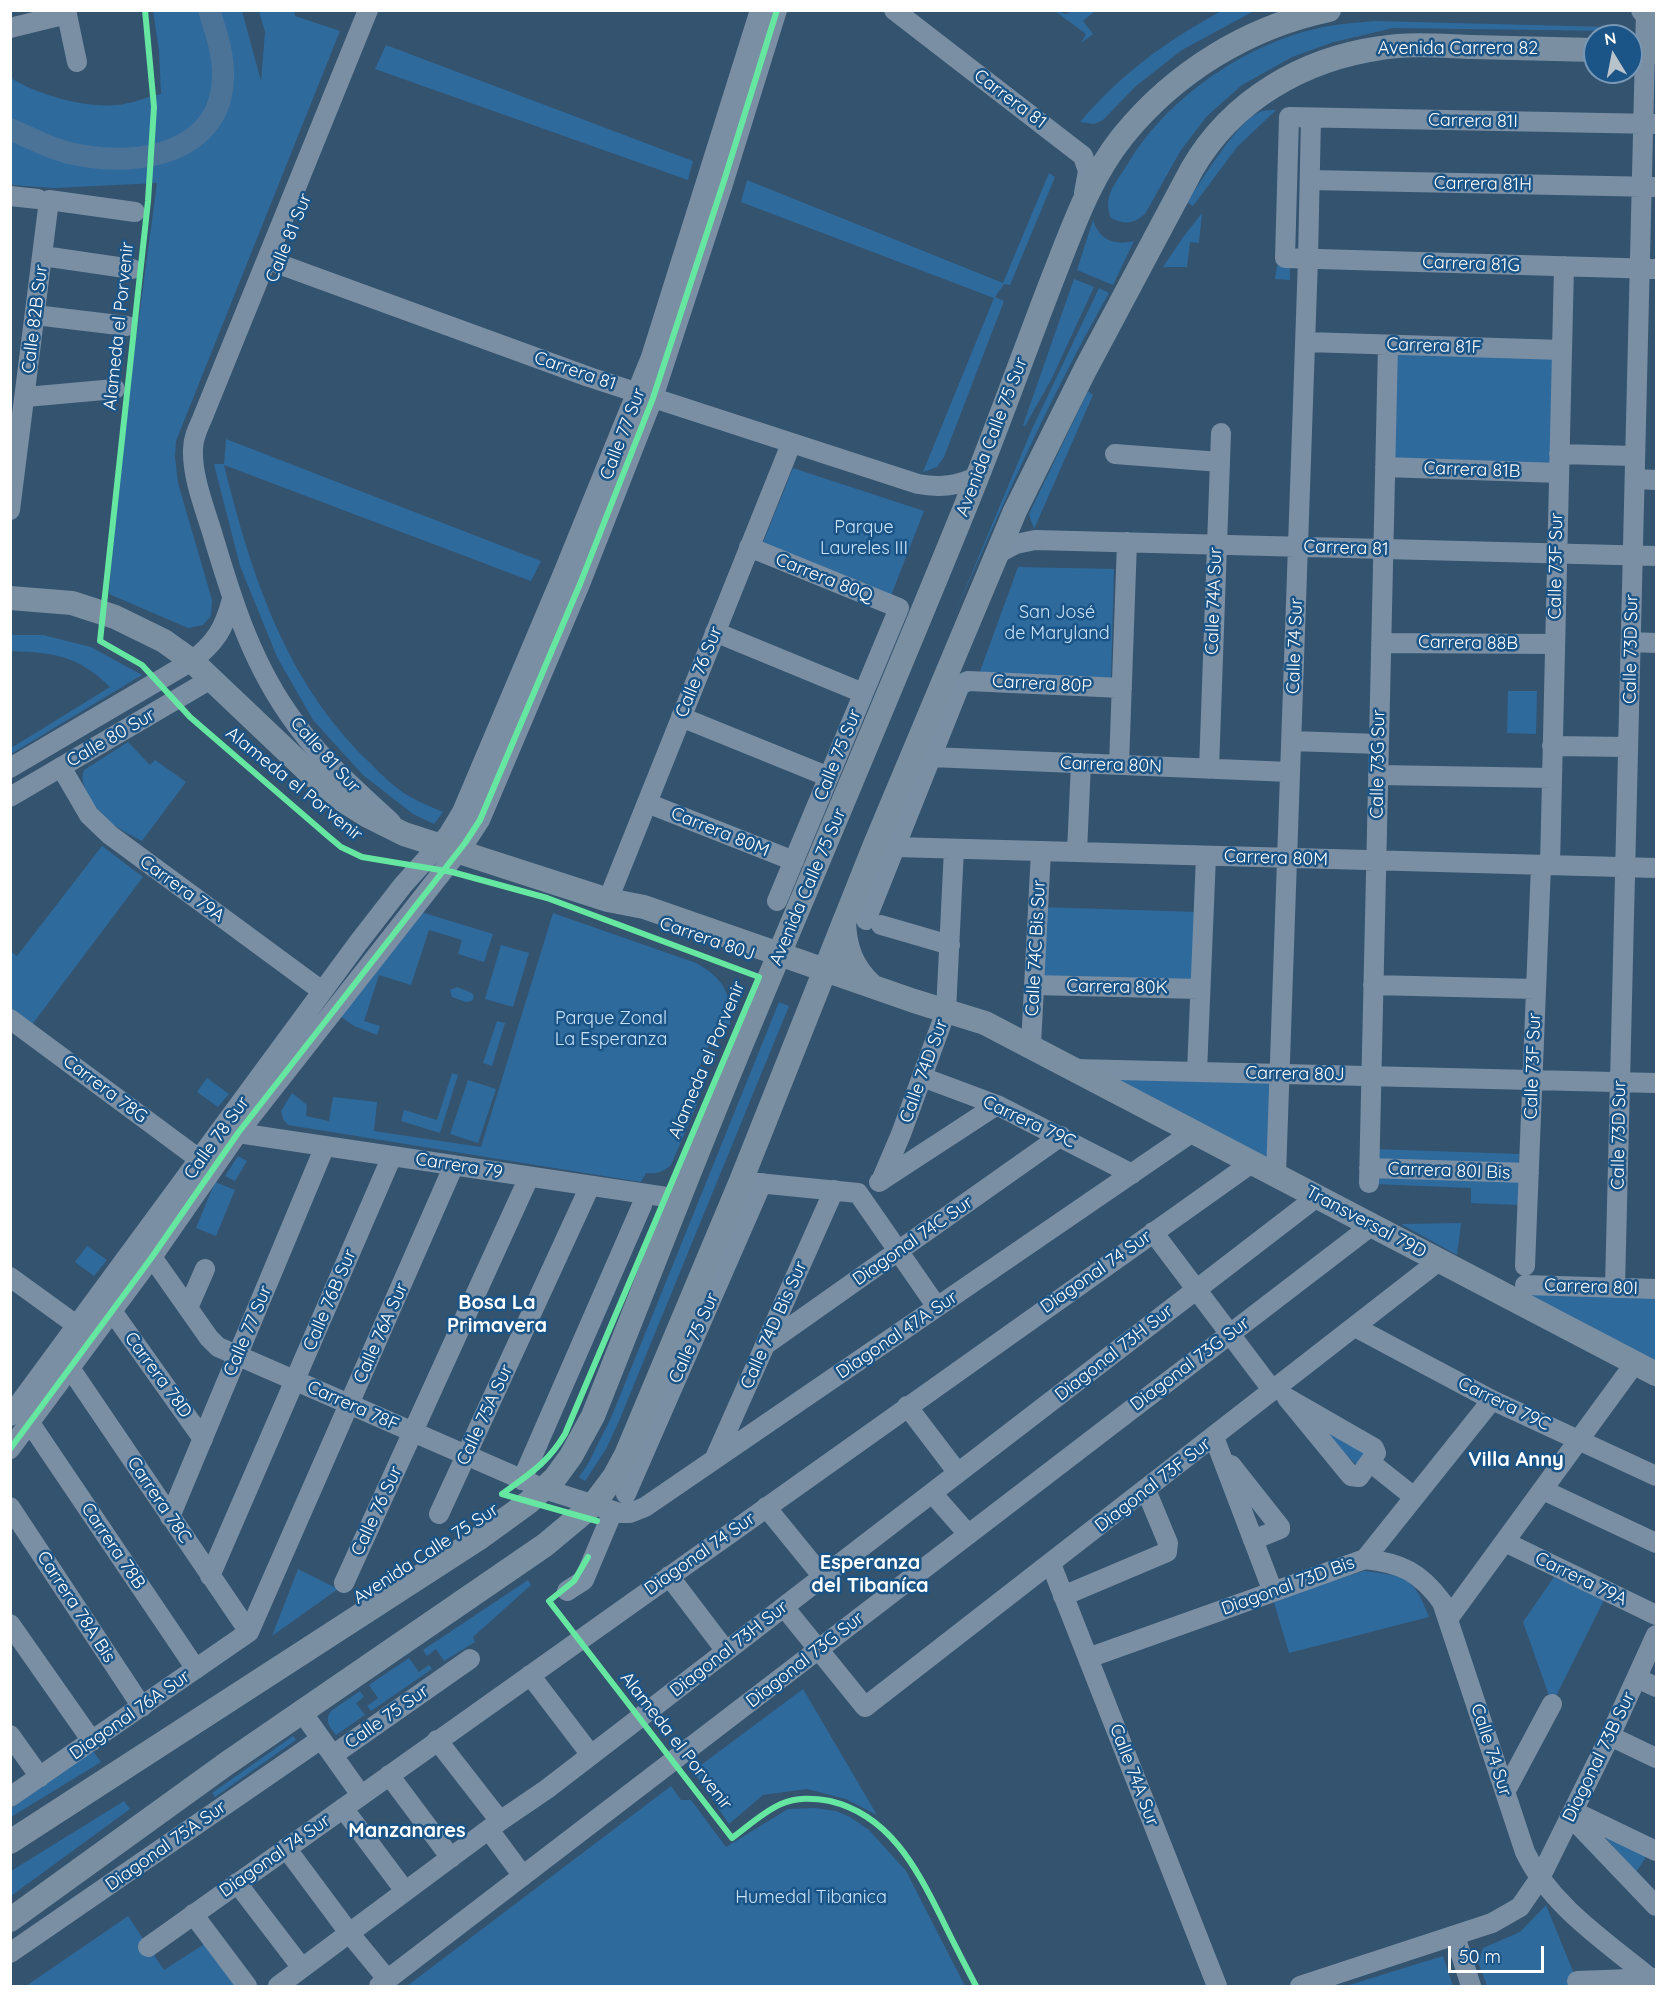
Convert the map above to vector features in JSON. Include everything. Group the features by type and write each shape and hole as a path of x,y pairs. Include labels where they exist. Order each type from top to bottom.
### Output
{"main road":[{"name":"Avenida Calle 75 Sur","path":"10,1842 478,1539 533,1485 571,1456 593,1416 778,958 978,476 1081,208 1097,176 1122,137 1158,99 1191,71 1252,35 1319,11"},
{"path":"1645,11 1656,11"},
{"name":"Avenida Carrera 82","path":"1015,511 1082,378 1200,156 1210,140 1246,104 1290,76 1338,57 1383,47 1436,45 1583,50"},
{"path":"871,986 859,972 848,951 864,922 997,554 1015,511"},
{"path":"10,598 62,601 103,613 153,636 192,661"},
{"name":"Carrera 80J","path":"192,661 276,741 344,801 368,816 404,834 447,849 608,900 644,907 739,940 778,958"},
{"name":"Carrera 80J","path":"608,900 642,917 778,958 911,1009 946,1011"},
{"path":"739,940 777,931 795,919"},
{"path":"10,1920 226,1764 545,1545 603,1508 614,1477 751,1182 823,974 864,922"},
{"name":"Carrera 80J","path":"823,974 871,986 986,1023 1075,1069"},
{"name":"Transversal 79D","path":"1075,1069 1646,1369"}],"street":[{"name":"Calle 81 Sur","path":"368,10 195,436 192,450 202,501 232,599 251,648 287,712 308,740 341,775 404,834"},
{"name":"Calle 81 Sur","path":"195,465 383,10"},
{"name":"Calle 77 Sur","path":"645,395 651,357 760,10"},
{"name":"Calle 77 Sur","path":"447,849 472,833 580,584 645,395 723,184 777,10"},
{"name":"Carrera 81","path":"894,10 1083,156 1088,171 1081,208"},
{"name":"Calle 73D Sur","path":"1615,1288 1635,456 1648,269 1650,124 1644,52 1645,11"},
{"path":"10,28 67,12 77,62"},
{"name":"Carrera 81I","path":"1285,258 1289,117 1650,124"},
{"name":"Calle 74 Sur","path":"1276,1175 1306,342 1311,118"},
{"name":"Carrera 81H","path":"1310,180 1649,187"},
{"path":"10,196 135,212"},
{"name":"Calle 82B Sur","path":"11,504 21,389 43,256 44,200"},
{"path":"43,256 132,269"},
{"name":"Carrera 81G","path":"1285,258 1648,269"},
{"name":"Carrera 81","path":"279,264 645,395 918,484 954,485 978,476"},
{"name":"Calle 73F Sur","path":"1525,1276 1536,990 1552,778 1564,266"},
{"path":"35,315 127,326"},
{"name":"Carrera 81F","path":"1306,342 1562,350"},
{"name":"Calle 73G Sur","path":"1369,1176 1388,345"},
{"path":"21,389 115,389"},
{"name":"Calle 74A Sur","path":"1209,769 1221,434"},
{"name":"Calle 76 Sur","path":"608,900 791,444"},
{"path":"1115,454 1220,462"},
{"name":"Carrera 81B","path":"1385,467 1559,463 1635,456"},
{"path":"1635,479 1656,480"},
{"path":"1015,511 1020,526 1028,536 1035,540"},
{"name":"Carrera 81","path":"997,554 1016,544 1035,540 1656,556"},
{"path":"1119,765 1127,542"},
{"name":"Carrera 80Q","path":"749,548 898,608"},
{"path":"192,661 208,648 222,629 232,599"},
{"name":"Calle 75 Sur","path":"777,901 898,608"},
{"path":"716,632 863,693"},
{"name":"Carrera 88B","path":"1381,642 1555,644"},
{"path":"1631,642 1656,643"},
{"name":"Calle 80 Sur","path":"10,768 192,661"},
{"name":"Calle 80 Sur","path":"10,797 211,679"},
{"name":"Carrera 80P","path":"931,757 958,688 968,681 1122,688"},
{"path":"681,717 829,777"},
{"path":"1292,741 1379,744"},
{"path":"1552,746 1628,747"},
{"path":"931,757 864,922 950,945"},
{"name":"Carrera 80N","path":"931,757 1290,772"},
{"path":"1077,852 1081,764"},
{"name":"Carrera 79A","path":"61,767 89,815 110,835 322,992"},
{"path":"1378,775 1552,778"},
{"name":"Carrera 80M","path":"647,803 794,861"},
{"name":"Carrera 80M","path":"895,847 1656,868"},
{"name":"Calle 78 Sur","path":"10,1416 85,1331 199,1159 403,885 447,849"},
{"name":"Calle 78 Sur","path":"10,1449 70,1368 85,1331 112,1311 238,1133 447,849"},
{"name":"Calle 74D Sur","path":"881,1181 946,1011 954,849"},
{"name":"Calle 74C Bis Sur","path":"1031,1046 1041,851"},
{"path":"1197,1072 1206,856"},
{"path":"1373,985 1536,990"},
{"name":"Carrera 80K","path":"1034,986 1200,989"},
{"name":"Carrera 78G","path":"10,1019 199,1159"},
{"name":"Carrera 80J","path":"1075,1069 1656,1083"},
{"name":"Carrera 79C","path":"922,1077 997,1105 1132,1174"},
{"path":"751,1182 858,1193 881,1181 997,1105"},
{"name":"Diagonal 47A Sur","path":"603,1508 630,1513 645,1507 1194,1131"},
{"name":"Carrera 79","path":"238,1133 680,1199"},
{"name":"Diagonal 74C Sur","path":"765,1345 1061,1136"},
{"name":"Calle 77 Sur","path":"170,1517 325,1146"},
{"name":"Calle 76B Sur","path":"210,1576 392,1156"},
{"name":"Diagonal 74 Sur","path":"148,1947 1252,1162"},
{"name":"Calle 76A Sur","path":"249,1632 454,1165"},
{"name":"Carrera 80I Bis","path":"1369,1176 1529,1173"},
{"name":"Calle 76 Sur","path":"344,1583 529,1177"},
{"name":"Calle 75 Sur","path":"626,1494 751,1182"},
{"name":"Calle 75A Sur","path":"439,1514 590,1186"},
{"name":"Calle 74D Bis Sur","path":"714,1460 834,1190"},
{"path":"858,1193 937,1307"},
{"name":"Diagonal 73H Sur","path":"278,1986 494,1825 547,1789 1317,1196"},
{"path":"533,1485 642,1205"},
{"name":"Diagonal 73G Sur","path":"383,1983 1367,1229 1374,1226"},
{"path":"1153,1232 1273,1391"},
{"name":"Carrera 78F","path":"152,1257 213,1343 533,1485 603,1508"},
{"name":"Diagonal 73F Sur","path":"818,1649 865,1707 1146,1490 1218,1445 1273,1391 1440,1260"},
{"path":"188,1308 205,1269"},
{"path":"10,1276 85,1331"},
{"name":"Carrera 80I","path":"1525,1276 1615,1288 1656,1289"},
{"name":"Carrera 78D","path":"112,1311 203,1438"},
{"name":"Carrera 79C","path":"1355,1327 1492,1400 1656,1476"},
{"name":"Carrera 78C","path":"70,1368 249,1632"},
{"path":"1448,1619 1579,1440 1646,1369"},
{"name":"Diagonal 73D Bis","path":"1088,1658 1365,1559 1492,1400"},
{"path":"907,1406 958,1473"},
{"name":"Carrera 78B","path":"30,1423 196,1669"},
{"path":"1218,1445 1273,1592"},
{"path":"1218,1445 1280,1527 1280,1529 1253,1540"},
{"path":"1370,1462 1414,1497"},
{"path":"1063,1596 1167,1552 1168,1543 1146,1490"},
{"path":"1543,1490 1656,1543"},
{"path":"932,1493 968,1534"},
{"name":"Carrera 78A Bis","path":"10,1507 142,1707"},
{"path":"766,1507 823,1577"},
{"path":"567,1591 584,1580 603,1508"},
{"name":"Carrera 79A","path":"1505,1542 1656,1615"},
{"name":"Calle 74 Sur","path":"1365,1559 1385,1561 1403,1567 1421,1577 1442,1602 1525,1852 1540,1878 1576,1917 1653,1978"},
{"name":"Calle 74A Sur","path":"1051,1564 1216,1986"},
{"path":"669,1576 726,1651"},
{"path":"784,1607 818,1649"},
{"path":"10,1624 92,1741"},
{"name":"Diagonal 76A Sur","path":"10,1797 249,1632"},
{"name":"Diagonal 73B Sur","path":"1540,1878 1610,1736 1656,1635"},
{"name":"Calle 75 Sur","path":"327,1747 470,1659"},
{"path":"530,1675 591,1755"},
{"path":"1637,1678 1656,1687"},
{"path":"1505,1792 1552,1704"},
{"path":"302,1712 361,1795"},
{"path":"10,1735 40,1777"},
{"path":"1610,1736 1656,1758"},
{"path":"437,1740 494,1825 523,1876"},
{"name":"Diagonal 75A Sur","path":"10,1953 327,1747"},
{"path":"389,1775 451,1857"},
{"path":"342,1808 405,1891"},
{"path":"1571,1814 1656,1851"},
{"path":"1571,1814 1656,1906"},
{"path":"286,1848 383,1983"},
{"path":"1300,1986 1492,1923 1520,1907 1540,1878"},
{"path":"237,1883 302,1968"},
{"path":"193,1914 247,1986"},
{"path":"1455,1936 1471,1986"},
{"path":"1577,1981 1617,1983 1653,1978"}],"green space":[{"path":"153,11 242,11 261,81 265,32 259,11 294,11 295,16 340,31 176,441 178,483 212,600 211,616 203,625 188,628 109,594 118,474 157,183 54,188 11,185 11,78 51,96 96,105 124,104 161,94 159,50"},
{"path":"1055,11 1066,14 1073,11 1095,11 1083,21 1093,34 1081,43 1086,34"},
{"path":"1221,11 1254,11 1182,50 1136,86 1103,120 1094,124 1080,122 1128,73 1181,35"},
{"path":"1374,21 1583,26 1583,31 1393,28 1334,42 1292,57 1242,85 1207,116 1181,150 1145,214 1129,222 1111,218 1108,203 1111,190 1143,141 1184,98 1233,62 1260,48 1288,37 1329,26"},
{"path":"386,45 693,161 688,180 375,69"},
{"path":"1276,110 1237,147 1193,206 1187,202 1242,126 1262,111"},
{"path":"1049,173 1055,177 1010,285 1004,284 995,297 1004,301 944,457 937,467 923,472 994,298 741,202 747,180 1003,283"},
{"path":"1202,213 1199,243 1190,242 1187,267 1163,267 1184,236"},
{"path":"1093,220 1099,232 1108,240 1120,243 1134,241 1113,285 1077,270"},
{"path":"1290,265 1290,280 1275,279 1277,266"},
{"path":"1074,279 1094,287 1051,380 1025,426 1023,425"},
{"path":"1099,288 1109,293 1065,374 950,625 1032,429"},
{"path":"1393,351 1554,357 1550,465 1389,460"},
{"path":"1088,391 1093,395 1034,529 1029,514"},
{"path":"226,439 541,561 531,581 224,465 246,546 275,624 293,661 314,696 339,730 368,761 403,793 443,812 434,824 413,814 363,775 313,720 277,657 240,566 214,464 224,464"},
{"name":"Parque Laureles III","path":"793,468 924,511 890,598 762,545"},
{"name":"San José de Maryland","path":"1018,567 1114,569 1111,680 978,677"},
{"path":"11,635 43,635 91,647 142,675 11,754 11,748 110,687 87,668 65,658 11,651"},
{"path":"1508,691 1537,691 1536,734 1507,733"},
{"path":"128,742 150,765 155,760 186,782 142,841 104,816 89,797 83,783 84,770"},
{"path":"102,846 143,877 31,1026 11,1011 11,952 17,956"},
{"path":"1039,907 1199,912 1196,986 1038,980"},
{"path":"421,912 493,934 484,962 458,954 462,940 429,930 411,985 379,975 364,1021 380,1026 377,1035 354,1026 340,1016"},
{"name":"Parque Zonal La Esperanza","path":"553,913 696,963 713,975 724,988 729,1004 730,1025 719,1021 686,1099 697,1104 671,1165 660,1172 646,1173 641,1182 288,1125 283,1119 281,1111 292,1093 307,1105 306,1116 329,1121 333,1097 377,1102 374,1131 481,1147"},
{"path":"501,945 529,953 513,1007 485,999"},
{"path":"457,987 472,993 474,996 472,1001 466,1002 452,997 450,990"},
{"path":"779,1002 789,1006 619,1421 606,1449 585,1481 579,1477 611,1418"},
{"path":"497,1021 505,1023 492,1066 483,1063"},
{"path":"452,1073 458,1075 440,1133 401,1121 404,1110 437,1120"},
{"path":"1106,1077 1276,1080 1272,1161"},
{"path":"207,1078 229,1094 218,1107 197,1092"},
{"path":"468,1080 496,1089 478,1143 450,1134"},
{"path":"1375,1149 1519,1154 1518,1205 1471,1203 1471,1188 1374,1184"},
{"path":"238,1156 247,1161 235,1181 225,1176"},
{"path":"215,1182 235,1190 216,1236 196,1228"},
{"path":"1461,1223 1457,1255 1401,1224"},
{"path":"87,1246 107,1260 94,1276 75,1262"},
{"path":"1516,1291 1656,1297 1656,1364"},
{"path":"1315,1421 1371,1452 1359,1468"},
{"path":"298,1569 338,1589 272,1636"},
{"path":"1364,1571 1399,1577 1407,1581 1418,1594 1429,1617 1289,1653 1273,1599"},
{"path":"1554,1577 1604,1600 1552,1704 1523,1622"},
{"path":"528,1580 531,1585 473,1637 475,1642 444,1661 436,1649 427,1656 423,1650"},
{"path":"409,1658 419,1672 429,1665 432,1669 371,1711 367,1706 378,1698 369,1685"},
{"path":"803,1689 877,1815 846,1799 807,1789 763,1795 729,1824 693,1771"},
{"path":"360,1691 364,1697 356,1703 365,1715 336,1735 329,1724 328,1718 331,1711"},
{"path":"293,1736 296,1740 215,1797 212,1793"},
{"path":"93,1751 101,1762 11,1817 11,1808"},
{"name":"Humedal Tibanica","path":"671,1786 681,1800 691,1800 726,1847 788,1809 815,1808 836,1811 850,1817 869,1830 906,1871 965,1986 407,1986"},
{"path":"124,1801 130,1809 11,1896 11,1871"},
{"path":"1603,1835 1648,1854 1636,1872"},
{"path":"1546,1905 1579,1986 1487,1986 1478,1962 1483,1948 1520,1932"},
{"path":"128,1916 164,1970 206,1943 238,1986 26,1986"},
{"path":"1443,1956 1453,1986 1346,1986"}],"waterway":[{"path":"10,129 61,151 102,158 127,159 150,156 173,149 192,138 208,123 219,103 223,78 221,52 209,10"}],"cycle path":[{"name":"Alameda el Porvenir","path":"145,10 154,107 148,201 100,641 142,665 190,717 341,847 362,857 452,872 547,898 759,977 565,1434 544,1461 502,1494"},
{"path":"10,1449 152,1257 238,1133 465,843 480,820 580,584 653,398 777,10"},
{"path":"502,1494 597,1521"},
{"name":"Alameda el Porvenir","path":"588,1557 574,1581 549,1601 732,1838 774,1807 799,1799 830,1801 851,1808 869,1818 898,1846 910,1862 976,1986"}],"district":[{"name":"Bosa La Primavera","path":"497,1314"},
{"name":"Villa Anny","path":"1516,1460"},
{"name":"Esperanza del Tibaníca","path":"870,1574"},
{"name":"Manzanares","path":"407,1831"}]}
